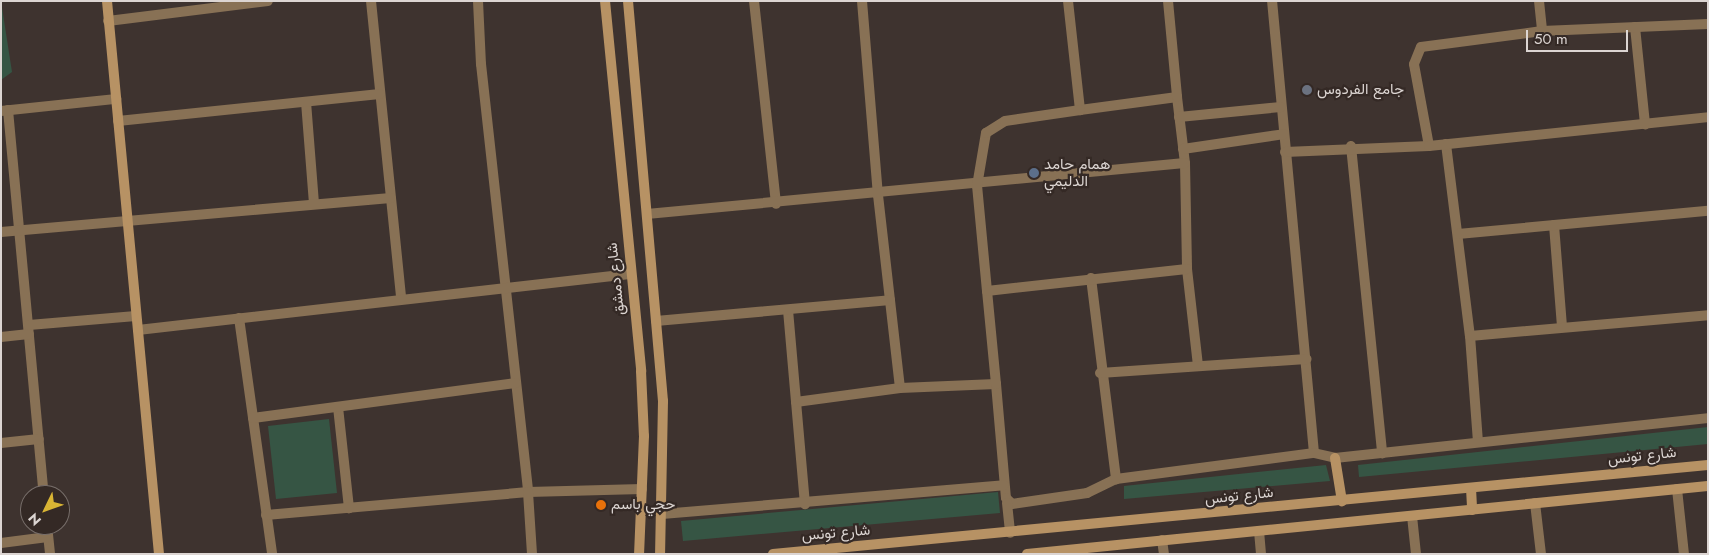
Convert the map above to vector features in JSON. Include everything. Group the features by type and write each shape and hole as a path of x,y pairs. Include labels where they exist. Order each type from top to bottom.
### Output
{"street":[{"path":"107,1 159,554"},
{"path":"108,22 220,4 268,1"},
{"path":"371,1 401,298"},
{"path":"478,1 481,64 528,492 532,554"},
{"name":"شارع دمشق","path":"605,1 643,403 639,554"},
{"path":"628,1 663,401 660,554"},
{"path":"754,1 776,204"},
{"path":"862,1 878,194 900,388"},
{"path":"1068,1 1080,110"},
{"path":"1168,1 1185,163 1187,269 1198,365"},
{"path":"1272,1 1285,152 1307,359 1314,453"},
{"path":"1539,1 1542,32"},
{"path":"1430,146 1414,64 1421,47 1542,32 1708,24"},
{"path":"1634,27 1645,124"},
{"path":"118,121 380,94"},
{"path":"1010,533 977,186 986,133 994,126 1080,110 1177,97"},
{"path":"43,485 20,230 5,111 116,99"},
{"path":"306,102 314,204"},
{"path":"1179,117 1281,107"},
{"path":"1285,152 1351,146 1430,146 1708,117"},
{"path":"1183,150 1284,134"},
{"path":"1446,144 1470,336 1478,442"},
{"path":"1351,146 1382,453"},
{"path":"647,214 977,186 1185,163"},
{"path":"1,232 391,198"},
{"path":"1458,234 1708,211"},
{"path":"1554,225 1562,328"},
{"path":"987,291 1091,278 1187,269"},
{"path":"138,330 505,285 630,274"},
{"path":"1091,278 1100,373 1116,479"},
{"path":"656,321 890,300"},
{"path":"788,310 805,504"},
{"path":"1470,336 1708,315"},
{"path":"1,337 29,330 136,316"},
{"path":"239,318 272,554"},
{"path":"1100,373 1307,359"},
{"path":"253,418 516,383"},
{"path":"796,402 900,388 996,384"},
{"path":"338,407 349,508"},
{"path":"1007,503 1026,504 1087,493 1116,479 1314,453 1335,458 1708,418"},
{"path":"1,443 39,439"},
{"path":"1335,458 1342,501"},
{"name":"شارع تونس","path":"774,554 1708,465"},
{"path":"662,514 805,504 1004,485"},
{"path":"1027,554 1088,551 1162,540 1708,486"},
{"path":"1470,488 1472,510"},
{"path":"266,515 528,492 642,489"},
{"path":"1677,489 1684,554"},
{"path":"1535,503 1541,554"},
{"path":"1412,516 1416,554"},
{"path":"1260,531 1262,554"},
{"path":"1,543 48,537 50,554"},
{"path":"1162,540 1164,554"}],"green space":[{"path":"1,1 12,72 1,80"},
{"path":"329,419 337,493 276,499 268,426"},
{"path":"1708,427 1708,444 1359,477 1358,465"},
{"path":"1326,465 1330,481 1124,499 1124,486"},
{"path":"998,492 1000,513 683,541 681,521"}],"place":[{"name":"جامع الفردوس","path":"1307,90"},
{"name":"همام حامد الدليمي","path":"1034,173"},
{"name":"حجي باسم","path":"601,505"}]}
